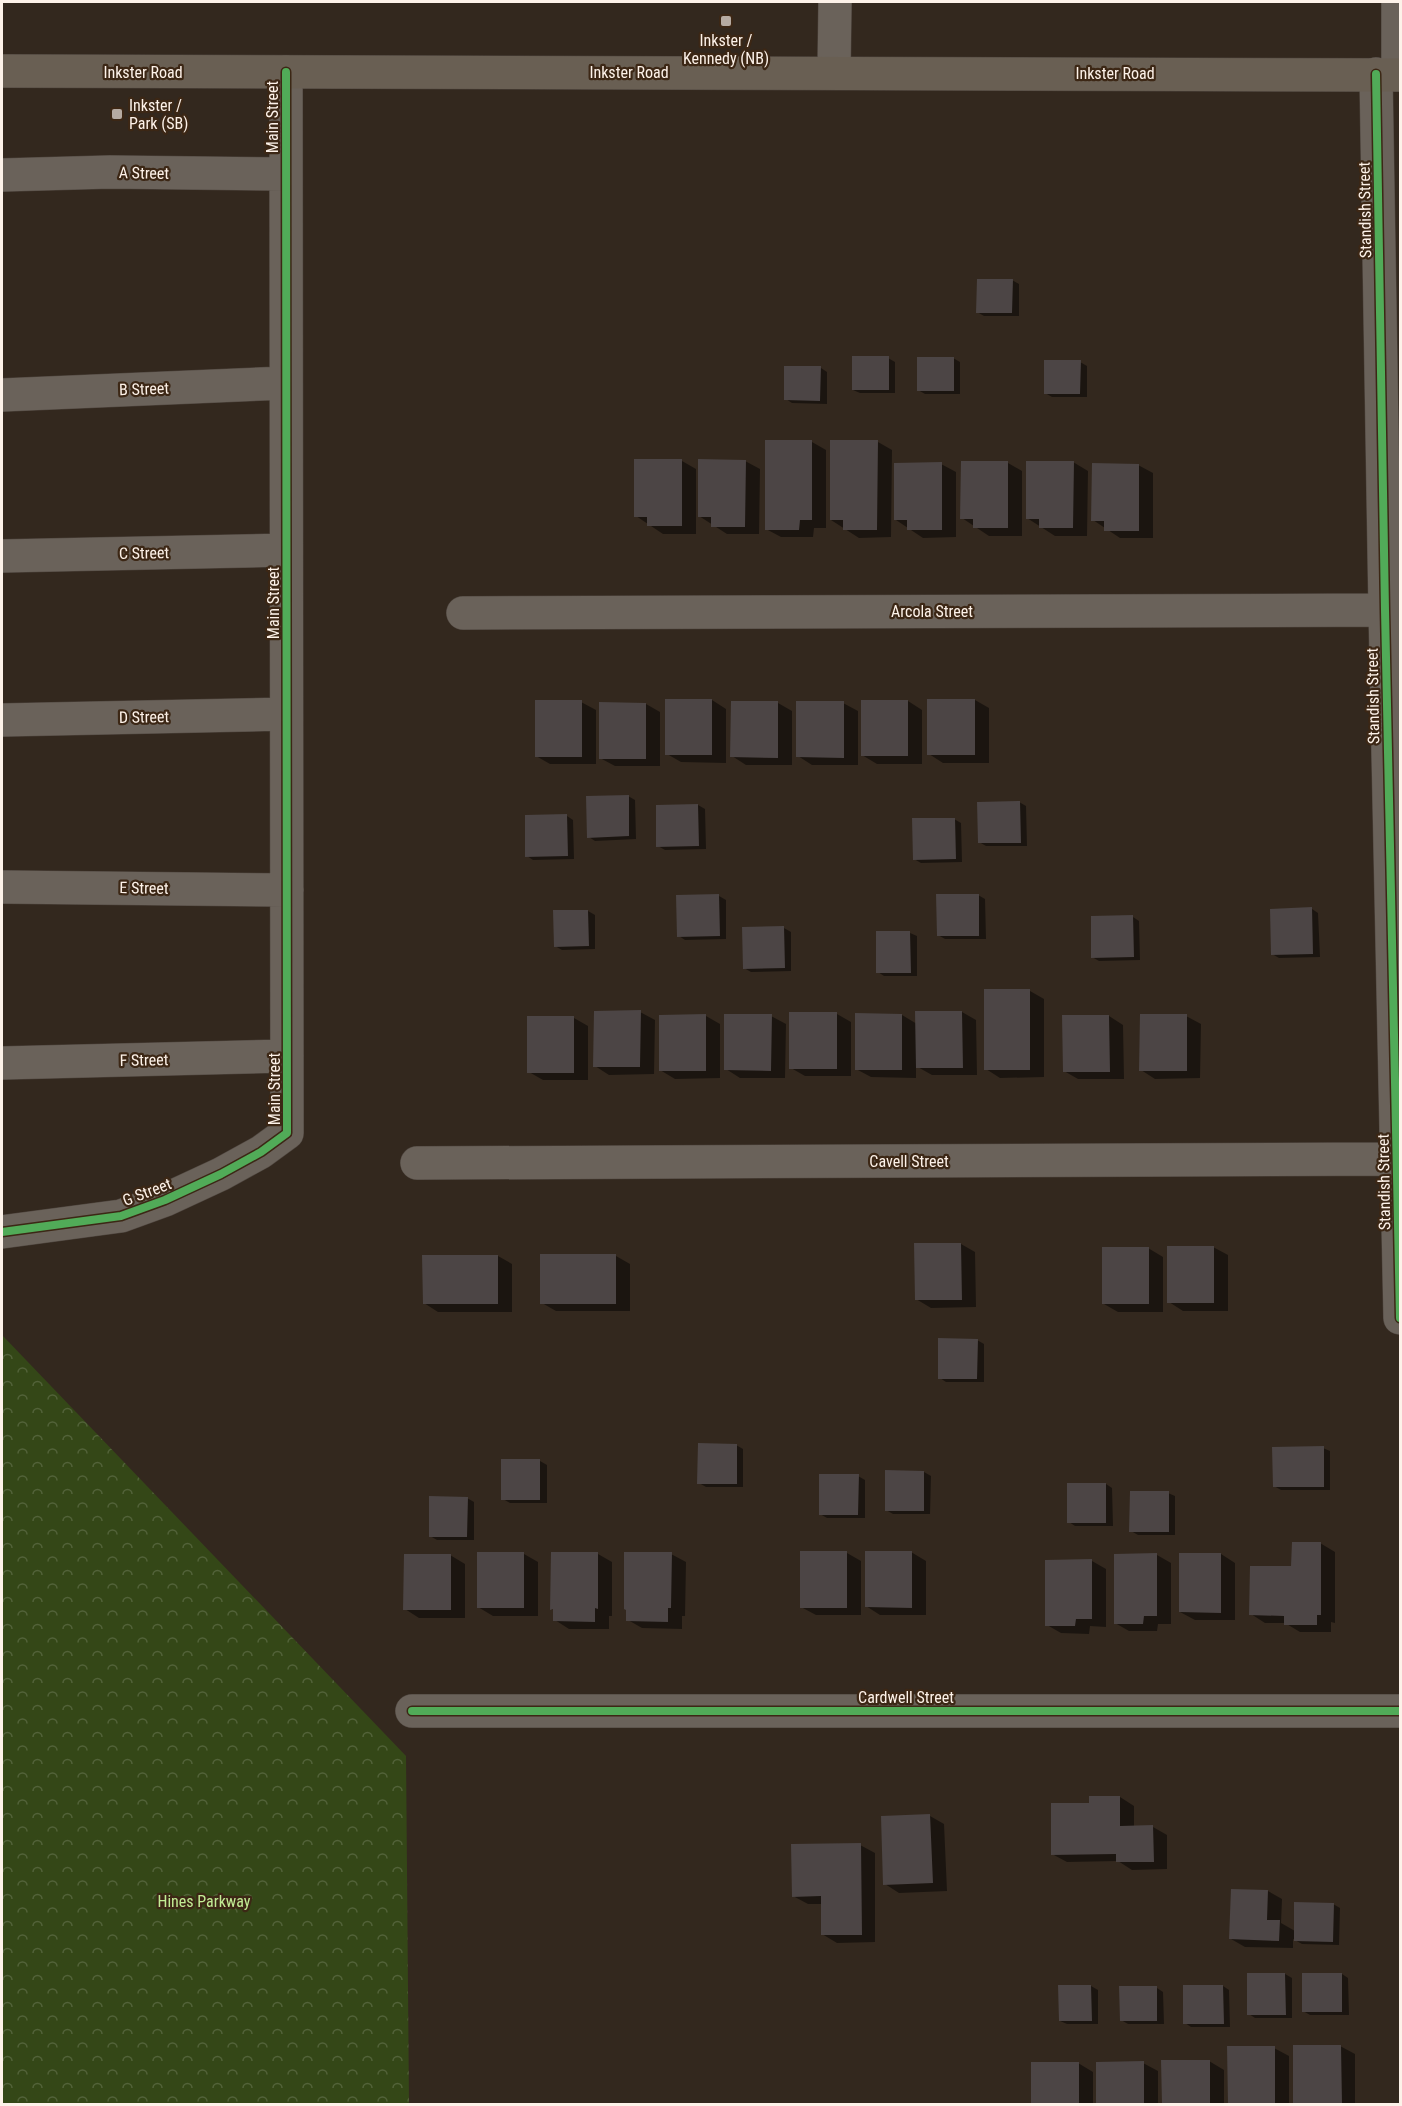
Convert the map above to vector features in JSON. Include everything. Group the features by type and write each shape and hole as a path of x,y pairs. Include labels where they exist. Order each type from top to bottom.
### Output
{"main road":[{"name":"Inkster Road","path":"2,71 1391,74"}],"street":[{"path":"834,72 835,2"},
{"name":"Standish Street","path":"1398,2 1391,74 1393,610 1401,1318"},
{"name":"Main Street","path":"286,72 287,1133"},
{"name":"A Street","path":"2,175 110,172 286,174"},
{"name":"B Street","path":"2,395 286,383"},
{"name":"C Street","path":"2,556 286,550"},
{"name":"Arcola Street","path":"463,613 1393,610"},
{"name":"D Street","path":"2,720 286,714"},
{"name":"E Street","path":"2,887 287,890"},
{"name":"F Street","path":"2,1063 287,1056"},
{"name":"G Street","path":"2,1232 121,1216 165,1200 221,1174 261,1152 287,1133"},
{"name":"Cavell Street","path":"417,1163 1399,1159"},
{"name":"Cardwell Street","path":"412,1711 1401,1711"}],"green space":[{"name":"Hines Parkway","path":"2,1335 406,1756 409,2104 2,2104"}],"building":[{"path":"977,279 1013,279 1012,313 976,313"},
{"path":"852,356 889,356 889,390 852,390"},
{"path":"917,357 954,357 954,391 917,391"},
{"path":"1044,360 1081,360 1080,394 1044,394"},
{"path":"784,366 821,366 820,401 784,400"},
{"path":"765,440 812,440 812,520 800,520 799,530 765,530"},
{"path":"830,440 878,440 877,530 843,530 843,520 830,520"},
{"path":"634,459 682,459 682,526 647,526 647,517 634,517"},
{"path":"698,459 746,460 745,527 711,527 711,517 698,517"},
{"path":"961,461 1008,461 1008,528 973,528 973,519 960,519"},
{"path":"1026,461 1074,461 1073,528 1039,528 1039,519 1026,519"},
{"path":"942,462 942,530 907,530 907,520 894,520 894,463"},
{"path":"1092,463 1139,464 1139,531 1104,531 1104,521 1091,521"},
{"path":"665,699 712,699 712,755 665,755"},
{"path":"927,699 975,699 975,755 927,755"},
{"path":"535,700 582,700 582,757 535,757"},
{"path":"861,700 908,700 908,756 861,756"},
{"path":"731,701 778,701 778,758 730,757"},
{"path":"796,701 844,701 844,758 796,757"},
{"path":"599,702 646,703 646,759 599,759"},
{"path":"629,795 629,836 587,838 586,796"},
{"path":"1020,801 1021,843 978,843 977,802"},
{"path":"698,804 699,846 656,847 656,805"},
{"path":"567,814 568,856 525,857 525,815"},
{"path":"912,818 955,818 956,859 913,860"},
{"path":"719,894 720,936 677,937 676,895"},
{"path":"936,894 979,894 979,936 937,936"},
{"path":"1312,907 1313,954 1271,955 1270,909"},
{"path":"553,910 588,910 589,946 554,947"},
{"path":"1133,915 1134,957 1091,958 1091,916"},
{"path":"784,926 785,968 743,969 742,927"},
{"path":"876,931 910,931 911,973 876,973"},
{"path":"984,989 1030,989 1030,1070 984,1070"},
{"path":"641,1010 640,1067 593,1067 594,1011"},
{"path":"915,1011 962,1011 963,1068 916,1068"},
{"path":"789,1012 837,1012 837,1069 789,1069"},
{"path":"855,1013 902,1014 902,1070 855,1070"},
{"path":"706,1014 706,1071 659,1071 659,1015"},
{"path":"724,1014 772,1014 771,1071 724,1070"},
{"path":"1140,1014 1187,1014 1187,1071 1139,1071"},
{"path":"1062,1015 1109,1015 1110,1072 1063,1072"},
{"path":"527,1016 574,1016 574,1073 527,1073"},
{"path":"914,1243 961,1243 962,1300 915,1300"},
{"path":"1167,1246 1214,1246 1214,1303 1167,1303"},
{"path":"1102,1247 1149,1247 1149,1304 1102,1304"},
{"path":"540,1254 616,1254 616,1304 540,1304"},
{"path":"422,1255 498,1255 498,1304 423,1304"},
{"path":"938,1338 978,1339 977,1379 938,1379"},
{"path":"698,1443 737,1444 737,1484 697,1484"},
{"path":"1324,1446 1324,1487 1273,1487 1272,1447"},
{"path":"501,1459 540,1459 540,1500 501,1500"},
{"path":"885,1470 924,1471 924,1511 885,1511"},
{"path":"819,1474 859,1474 858,1515 819,1515"},
{"path":"1067,1483 1106,1483 1106,1523 1067,1523"},
{"path":"1130,1491 1169,1491 1169,1532 1129,1532"},
{"path":"429,1496 468,1497 467,1537 429,1537"},
{"path":"1292,1542 1321,1542 1321,1615 1317,1615 1317,1625 1284,1625 1284,1616 1249,1615 1250,1566 1291,1566"},
{"path":"800,1551 847,1551 847,1608 800,1608"},
{"path":"865,1551 912,1551 912,1608 865,1607"},
{"path":"477,1552 524,1552 524,1608 477,1608"},
{"path":"551,1552 598,1552 598,1609 595,1608 595,1622 553,1621 553,1609 550,1610"},
{"path":"624,1552 672,1552 671,1608 668,1608 668,1622 626,1621"},
{"path":"1157,1553 1157,1616 1144,1616 1143,1624 1114,1624 1114,1554"},
{"path":"1179,1553 1221,1553 1221,1613 1179,1612"},
{"path":"404,1554 451,1554 451,1610 403,1610"},
{"path":"1092,1559 1092,1619 1076,1619 1075,1626 1045,1626 1045,1560"},
{"path":"1089,1796 1120,1796 1120,1826 1153,1825 1154,1862 1116,1862 1116,1854 1051,1855 1051,1803 1089,1803"},
{"path":"930,1814 933,1883 883,1885 881,1816"},
{"path":"861,1843 862,1935 821,1935 821,1896 792,1897 791,1844"},
{"path":"1231,1889 1268,1890 1267,1920 1280,1920 1279,1941 1229,1939"},
{"path":"1294,1902 1334,1903 1333,1942 1294,1941"},
{"path":"1247,1973 1285,1973 1286,2015 1247,2015"},
{"path":"1302,1973 1342,1973 1342,2012 1302,2012"},
{"path":"1058,1985 1091,1985 1092,2021 1059,2021"},
{"path":"1183,1985 1223,1985 1224,2024 1183,2024"},
{"path":"1119,1986 1157,1986 1157,2021 1120,2021"},
{"path":"1293,2045 1341,2045 1342,2104 1293,2104"},
{"path":"1227,2046 1275,2046 1275,2104 1228,2104"},
{"path":"1161,2060 1210,2060 1210,2104 1162,2104"},
{"path":"1144,2061 1144,2104 1096,2104 1096,2062"},
{"path":"1031,2062 1079,2062 1079,2104 1031,2104"}],"cycle path":[{"path":"2,1232 121,1216 165,1200 221,1174 261,1152 287,1133 286,72"},
{"path":"1376,74 1400,1318"},
{"path":"412,1711 1400,1711"}],"place":[{"name":"Inkster / Kennedy (NB)","path":"726,21"},
{"name":"Inkster / Park (SB)","path":"117,114"}]}
